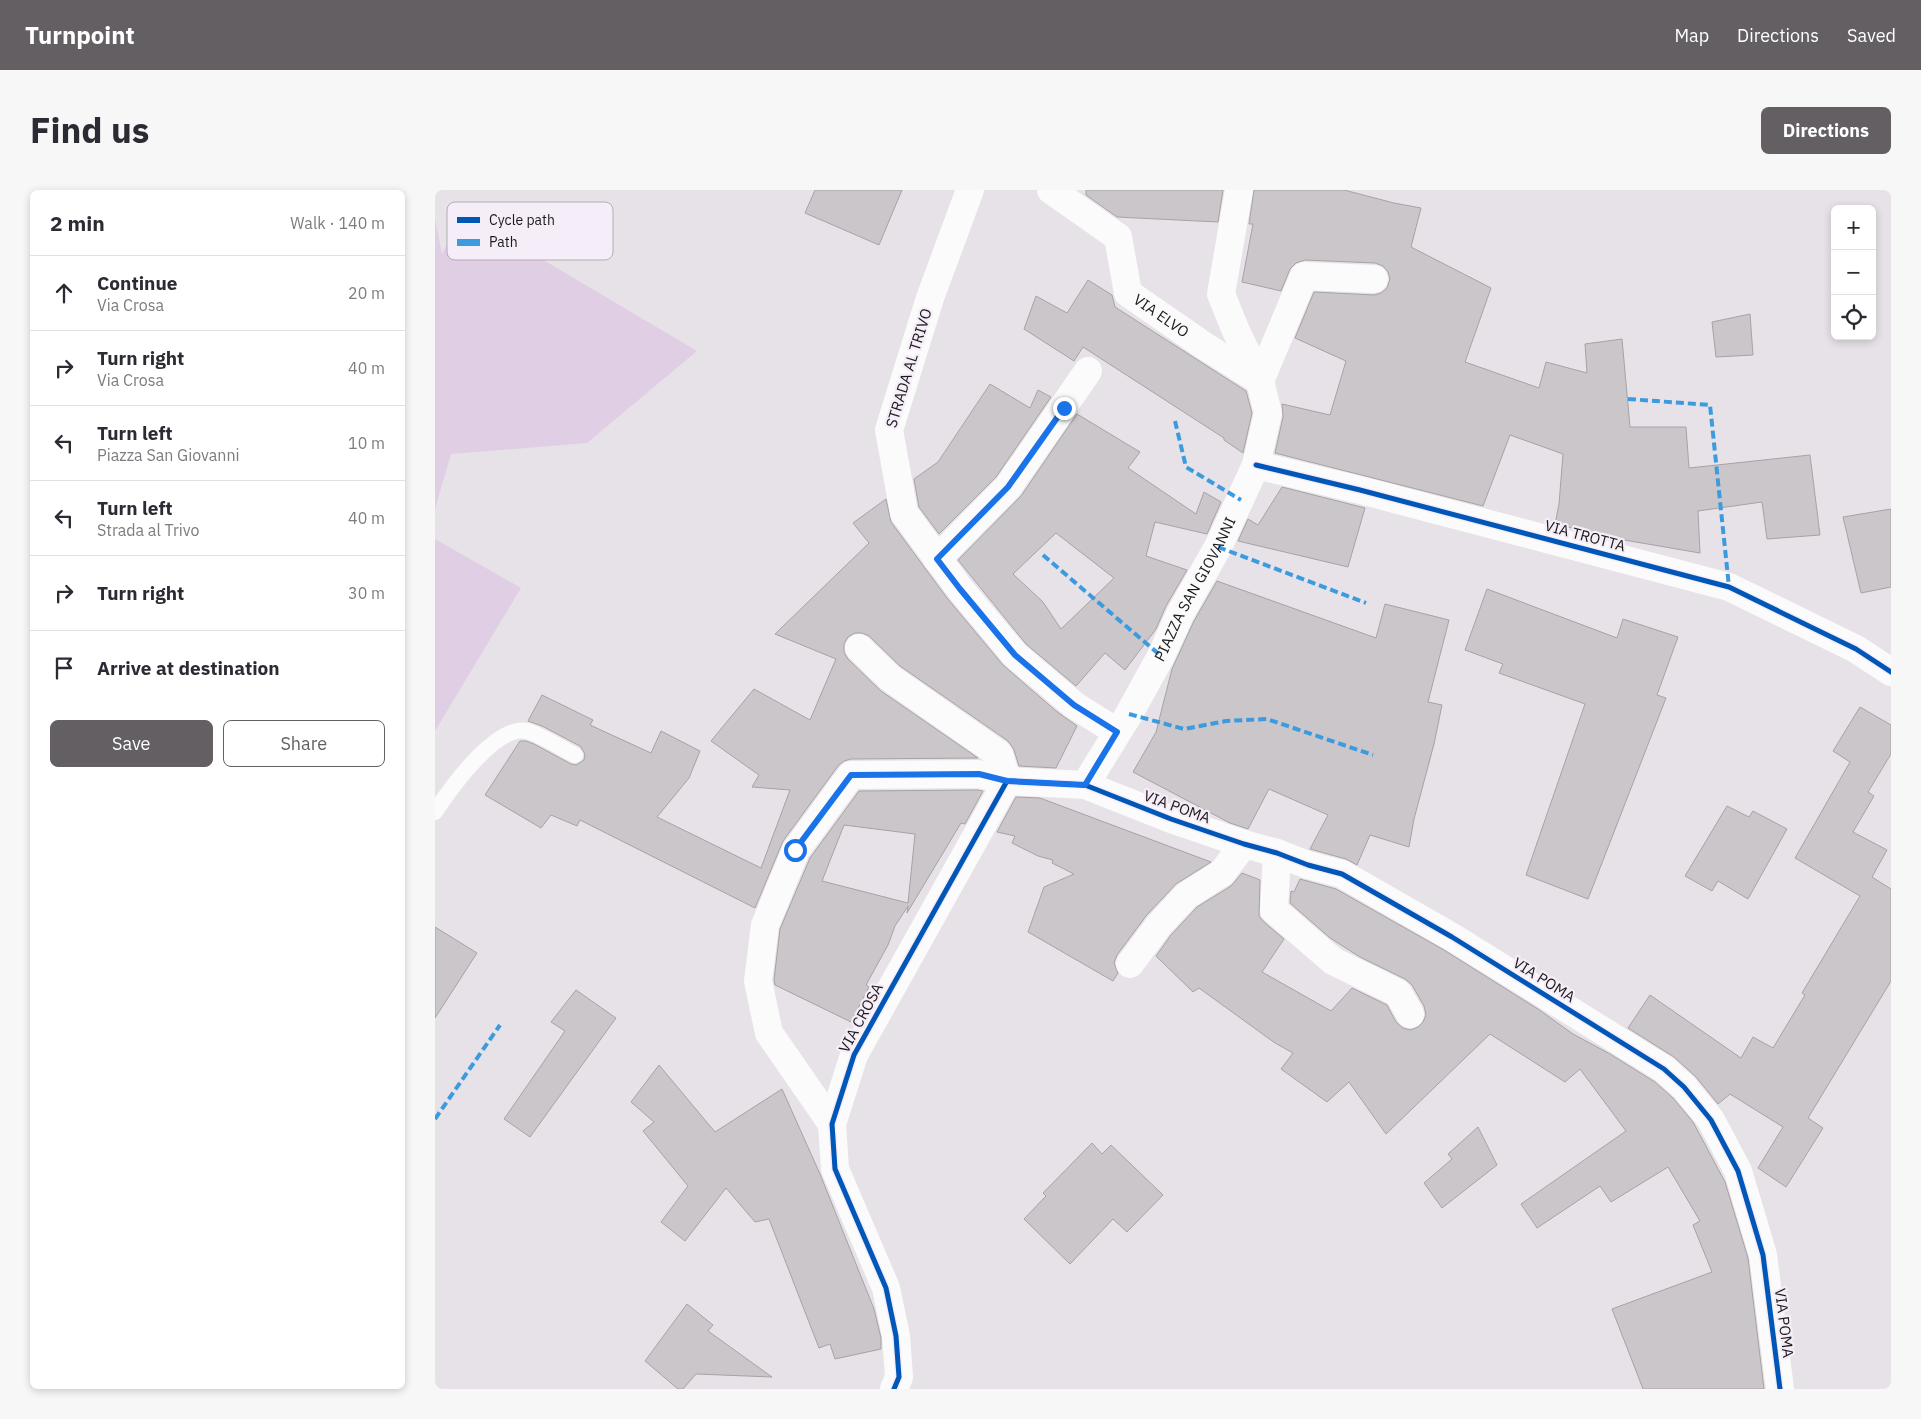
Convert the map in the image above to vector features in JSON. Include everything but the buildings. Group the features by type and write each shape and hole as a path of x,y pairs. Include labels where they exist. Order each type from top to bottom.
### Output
{"street":[{"name":"STRADA AL TRIVO","path":"970,190 930,298 889,430 904,513 960,589 1015,655 1074,705 1117,732"},
{"name":"VIA ELVO","path":"1051,190 1118,237 1128,293 1260,381"},
{"name":"PIAZZA SAN GIOVANNI","path":"1085,785 1161,656 1180,614 1218,547 1257,465 1268,413 1260,381 1221,294 1239,190"},
{"path":"1260,381 1304,276 1374,279"},
{"path":"937,559 1008,487 1088,371"},
{"name":"VIA TROTTA","path":"1257,465 1360,490 1729,587 1856,649 1891,672"},
{"path":"859,648 890,678 999,754 1007,781"},
{"path":"832,1124 769,1033 758,981 765,925 795,850 851,775 979,774 1007,781 1085,785"},
{"name":"VIA CROSA","path":"894,1389 899,1377 896,1336 887,1288 835,1169 832,1124 854,1055 1007,781"},
{"name":"VIA POMA","path":"1085,785 1171,819 1244,844 1277,853 1308,865 1342,874 1452,937 1664,1069 1684,1087 1711,1120 1738,1171 1763,1255 1780,1389"},
{"path":"1130,964 1159,925 1181,901 1187,895 1222,873 1244,844"},
{"path":"1277,853 1274,910 1333,961 1398,993 1410,1014"}],"lane":[{"path":"435,812 446,795 485,750 500,738 515,731 527,731 575,755"}],"shaded area":[{"path":"435,219 442,254 447,245 447,260 543,260 697,351 587,443 451,454 435,509"},
{"path":"435,539 521,588 435,731"}],"marked path":[{"path":"1628,399 1710,405 1729,587"},
{"path":"1175,421 1186,467 1241,500"},
{"path":"1218,547 1366,603"},
{"path":"1043,555 1161,656"},
{"path":"1129,714 1184,729 1226,721 1267,719 1373,755"},
{"path":"435,1119 500,1025"}],"cycle path":[{"path":"1256,465 1360,490 1729,587 1856,649 1891,672"},
{"path":"894,1389 899,1377 896,1336 886,1288 835,1169 832,1124 854,1055 1007,781 1085,785 1171,819 1244,844 1277,853 1308,865 1342,874 1452,937 1664,1069 1684,1087 1711,1120 1738,1171 1763,1255 1780,1389"}],"route":[{"path":"795,850 851,775 979,774 1007,781 1085,785 1117,732 1074,705 1015,655 937,559 1008,487 1064,408"}]}
